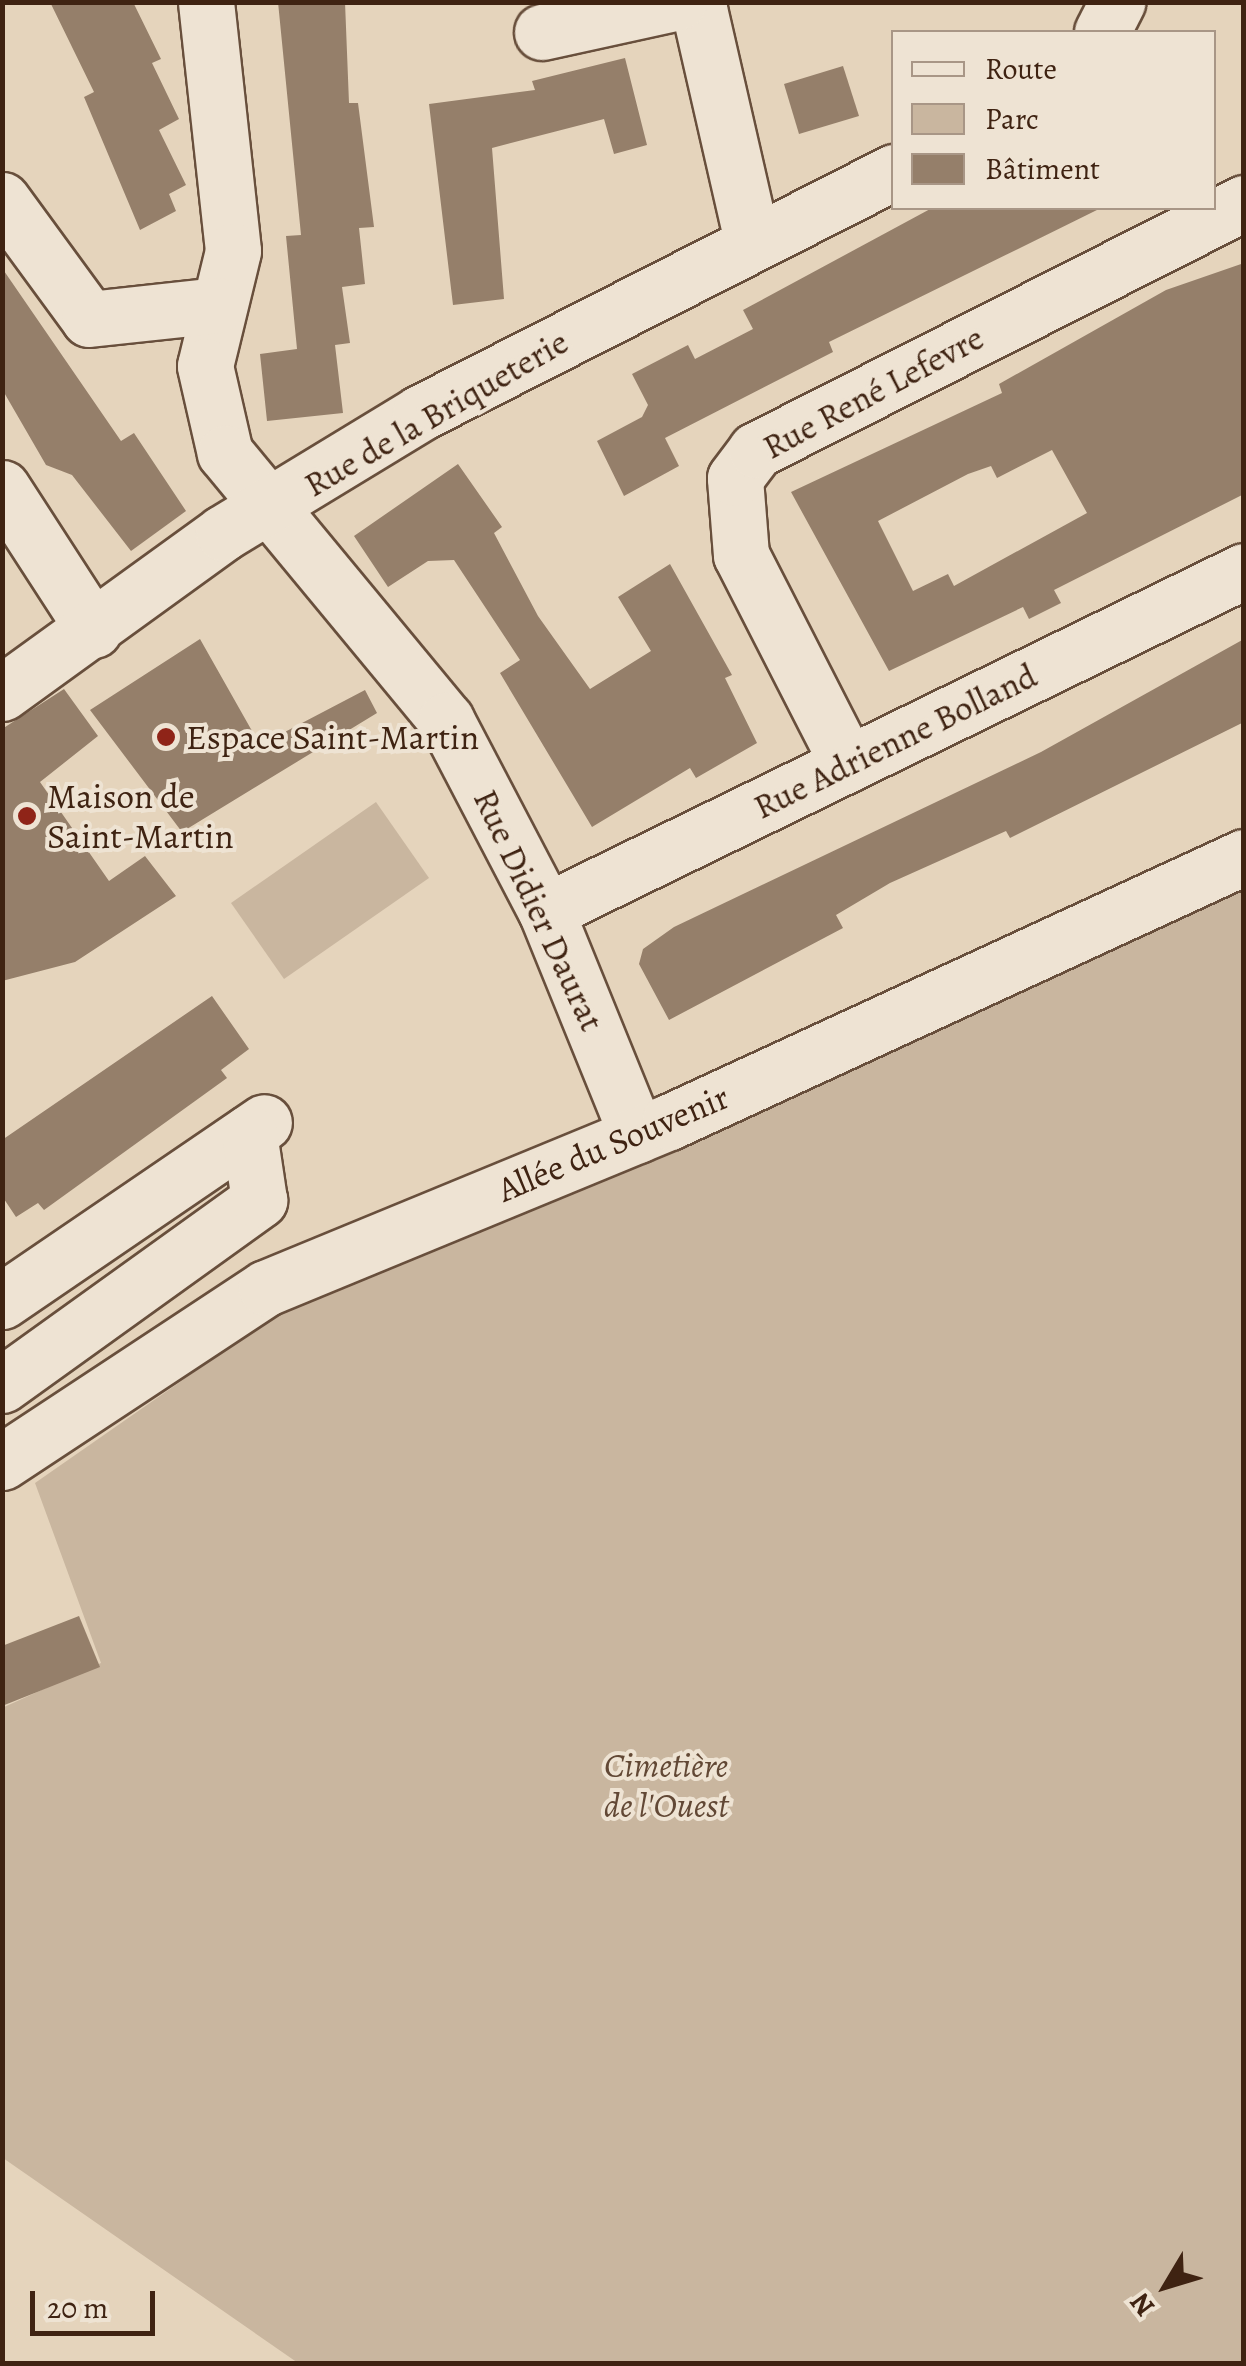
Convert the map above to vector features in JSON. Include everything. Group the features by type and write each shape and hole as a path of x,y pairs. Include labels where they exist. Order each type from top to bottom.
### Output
{"street":[{"name":"Rue Didier Daurat","path":"206,2 234,251 217,306 206,366 225,453 275,507 446,720 546,912 637,1134"},
{"path":"542,32 682,2 699,10 769,231"},
{"path":"1103,30 1117,2"},
{"name":"Rue de la Briqueterie","path":"2,693 94,630 223,532 275,507 420,414 769,231 891,173"},
{"path":"2,200 90,318 217,306"},
{"name":"Rue René Lefevre","path":"848,764 741,555 734,478 756,450 1244,204"},
{"path":"2,488 94,630"},
{"name":"Rue Adrienne Bolland","path":"546,912 1244,571"},
{"name":"Allée du Souvenir","path":"2,1462 266,1288 637,1134 1244,857"},
{"path":"2,1301 257,1127 259,1200 2,1385"}],"green space":[{"path":"376,802 429,878 284,979 231,903"},
{"name":"Cimetière de l'Ouest","path":"1243,889 1243,2363 298,2363 3,2158 2,1708 101,1663 35,1483 299,1299"}],"building":[{"path":"50,2 133,2 161,59 152,63 179,119 159,130 186,185 169,194 176,211 140,230 84,97 94,92"},
{"path":"278,2 345,2 349,103 358,103 374,227 359,228 365,284 342,287 350,343 335,345 343,413 267,421 260,354 297,349 286,236 301,235"},
{"path":"625,58 647,145 614,154 604,119 492,148 504,299 453,305 429,104 535,90 532,81"},
{"path":"843,66 859,116 799,134 784,84"},
{"path":"928,210 1097,210 829,342 833,352 665,438 679,466 624,496 597,441 642,417 648,405 632,374 688,345 695,359 753,329 743,310"},
{"path":"1244,263 1244,494 1054,590 1061,603 1029,619 1023,607 889,671 791,492 1002,393 999,384 1166,290","holes":["1052,450 1087,513 954,586 948,574 913,591 878,521 968,474 991,466 997,478"]},
{"path":"2,268 121,441 134,433 186,511 131,551 72,475 46,465 2,389"},
{"path":"458,464 502,527 494,533 538,616 590,689 651,651 618,597 670,564 732,675 725,678 757,743 696,778 690,768 592,827 500,673 520,660 454,560 428,561 388,587 354,536"},
{"name":"Espace Saint-Martin","path":"200,639 260,745 365,690 377,713 182,832 90,710"},
{"path":"1244,639 1244,722 1010,838 1006,831 890,883 836,915 843,928 669,1020 639,964 643,949 674,927 1041,752"},
{"name":"Maison de Saint-Martin","path":"64,689 98,736 40,782 109,881 145,856 176,896 75,962 2,981 2,729"},
{"path":"212,996 249,1049 221,1070 227,1078 44,1210 38,1203 16,1217 2,1196 2,1140"},
{"path":"79,1616 100,1667 2,1706 2,1646"}],"place":[{"name":"Espace Saint-Martin","path":"166,737"},
{"name":"Maison de Saint-Martin","path":"27,816"}]}
